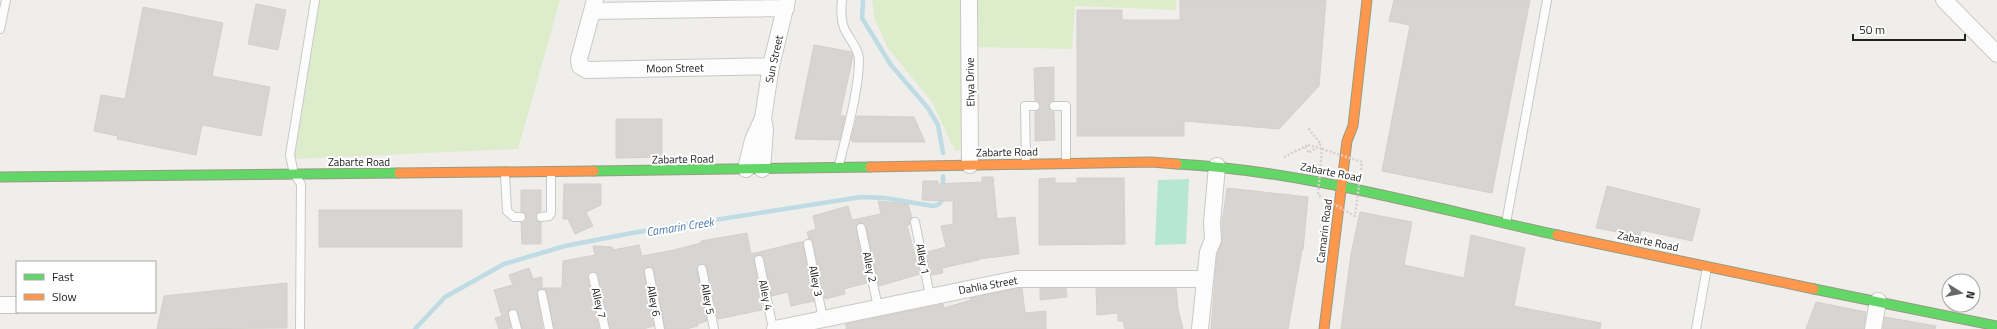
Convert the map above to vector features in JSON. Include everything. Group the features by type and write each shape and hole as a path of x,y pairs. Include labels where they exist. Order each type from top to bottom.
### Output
{"main road":[{"name":"Camarin Road","path":"1324,329 1347,136 1345,126 1359,0"},
{"name":"Camarin Road","path":"1347,136 1353,126 1367,0"},
{"name":"Zabarte Road","path":"0,177 505,173 1152,162 1217,166 1270,173 1341,186 1506,224 1997,326"}],"street":[{"name":"Ehya Drive","path":"969,0 970,165"},
{"path":"1950,3 1997,54"},
{"path":"594,6 786,4"},
{"name":"Sun Street","path":"754,169 753,140 763,118 771,66 786,4"},
{"name":"Moon Street","path":"594,6 579,59 580,66 587,70 771,66"},
{"path":"1200,329 1208,252 1213,240 1212,224 1217,166"},
{"name":"Dahlia Street","path":"774,329 804,326 823,319 1017,279 1205,279"},
{"path":"1873,329 1878,301"},
{"path":"0,305 16,305"}],"lane":[{"path":"0,29 6,0"},
{"path":"300,329 301,184 294,174 290,156 314,0"},
{"path":"839,168 855,89 859,60 857,51 844,29 841,7 842,0"},
{"path":"1506,224 1547,0"},
{"path":"1026,164 1025,106 1035,106"},
{"path":"1054,106 1066,106 1066,164"},
{"path":"541,217 549,216 551,213 551,172"},
{"path":"505,173 507,211 514,217 521,217"},
{"name":"Alley 1","path":"915,222 930,296"},
{"name":"Alley 2","path":"861,228 878,307"},
{"name":"Alley 3","path":"808,244 823,319"},
{"name":"Alley 4","path":"759,260 774,329"},
{"path":"1696,329 1708,266"},
{"name":"Alley 5","path":"702,269 714,329"},
{"name":"Alley 6","path":"649,272 660,329"},
{"name":"Alley 7","path":"593,277 606,329"},
{"path":"542,294 549,329"},
{"path":"514,314 517,329"}],"path":[{"path":"1305,147 1309,153 1320,144 1308,128"},
{"path":"1282,158 1294,154 1308,145 1322,149 1362,162 1355,216 1318,195 1322,149"}],"green space":[{"path":"320,0 560,0 518,149 292,159"},
{"path":"872,0 1176,0 1176,10 1075,6 1072,49 976,47 975,149 955,151 932,102 888,48 875,20"},
{"path":"1189,179 1186,244 1155,245 1158,180"}],"building":[{"path":"1180,0 1326,0 1319,86 1279,129 1184,121 1184,136 1077,136 1077,10 1122,10 1122,20 1180,20"},
{"path":"1394,0 1530,0 1492,193 1382,171 1410,25 1389,21"},
{"path":"256,4 286,10 278,50 248,44"},
{"path":"143,7 223,23 212,76 270,87 261,136 202,125 196,155 117,139 118,136 94,131 101,95 125,99"},
{"path":"814,45 852,52 853,56 840,116 845,116 840,140 795,139"},
{"path":"1054,67 1054,100 1049,103 1049,106 1051,111 1054,112 1055,140 1035,141 1035,112 1040,109 1040,106 1038,101 1035,100 1034,68"},
{"path":"857,116 914,117 925,142 853,142 851,140"},
{"path":"616,119 662,119 662,157 616,158"},
{"path":"982,177 993,177 997,219 1015,217 1019,254 979,259 942,268 943,273 932,275 927,252 946,247 941,226 953,224 953,201 922,200 923,181 938,181 938,184 982,182"},
{"path":"1055,178 1055,183 1077,183 1077,178 1124,178 1125,244 1039,245 1039,179"},
{"path":"564,184 601,184 601,205 586,212 593,226 575,234 568,219 563,219"},
{"path":"1607,186 1700,209 1692,241 1641,230 1640,236 1596,228"},
{"path":"1227,188 1308,197 1303,250 1288,329 1211,329 1217,254 1222,240 1222,223"},
{"path":"521,190 541,190 541,211 537,213 536,217 537,221 541,222 541,244 522,244 521,222 526,220 526,217 521,212"},
{"path":"878,201 908,204 912,218 910,224 907,225 920,274 879,286 866,227 863,223 859,223 856,229 867,283 844,289 845,294 825,299 813,243 809,239 807,232 816,229 813,216 848,206 852,220 881,214"},
{"path":"319,210 462,210 462,247 319,247"},
{"path":"1360,212 1412,222 1404,265 1464,278 1471,235 1525,248 1514,306 1601,323 1600,329 1341,329 1351,254"},
{"path":"747,233 751,254 804,241 803,245 814,301 791,306 788,292 772,296 764,259 758,255 755,256 754,261 762,310 718,319 707,268 704,264 701,264 697,270 707,321 697,324 698,326 686,329 665,329 654,271 648,267 645,268 644,273 654,326 643,329 610,329 598,276 592,272 589,273 588,278 599,329 554,329 547,293 541,289 538,290 537,295 543,329 522,329 518,313 514,309 509,310 508,313 511,328 499,329 495,318 502,316 494,290 513,285 509,275 529,268 533,279 542,277 542,288 562,288 563,261 595,255 593,246 612,247 613,250 639,245 642,256 674,250 701,243 701,241"},
{"path":"287,283 287,328 157,329 164,296"},
{"path":"1022,288 1025,313 1046,311 1046,329 846,329 846,324 943,304 944,308 971,300 970,298"},
{"path":"1040,288 1066,288 1067,297 1040,300"},
{"path":"1096,288 1176,288 1178,309 1183,329 1125,329 1123,321 1118,321 1118,313 1097,315"},
{"path":"1816,302 1866,312 1864,329 1806,329"},
{"path":"1885,317 1936,326 1935,329 1883,329"}],"waterway":[{"name":"Camarin Creek","path":"863,0 862,18 891,65 928,108 938,125 943,153"},
{"name":"Camarin Creek","path":"943,176 943,188"},
{"name":"Camarin Creek","path":"415,329 445,297 504,264 565,246 632,233 861,197 885,198 933,206 940,203 943,196"}],"traffic: fast":[{"path":"1177,164 1225,168 1321,182 1557,235"},
{"path":"594,171 870,167"},
{"path":"0,177 399,173"},
{"path":"1814,289 1997,326"}],"traffic: slow":[{"path":"1324,329 1347,141 1353,126 1367,0"},
{"path":"870,167 1151,162 1177,164"},
{"path":"399,173 594,171"},
{"path":"1557,235 1814,289"}]}
